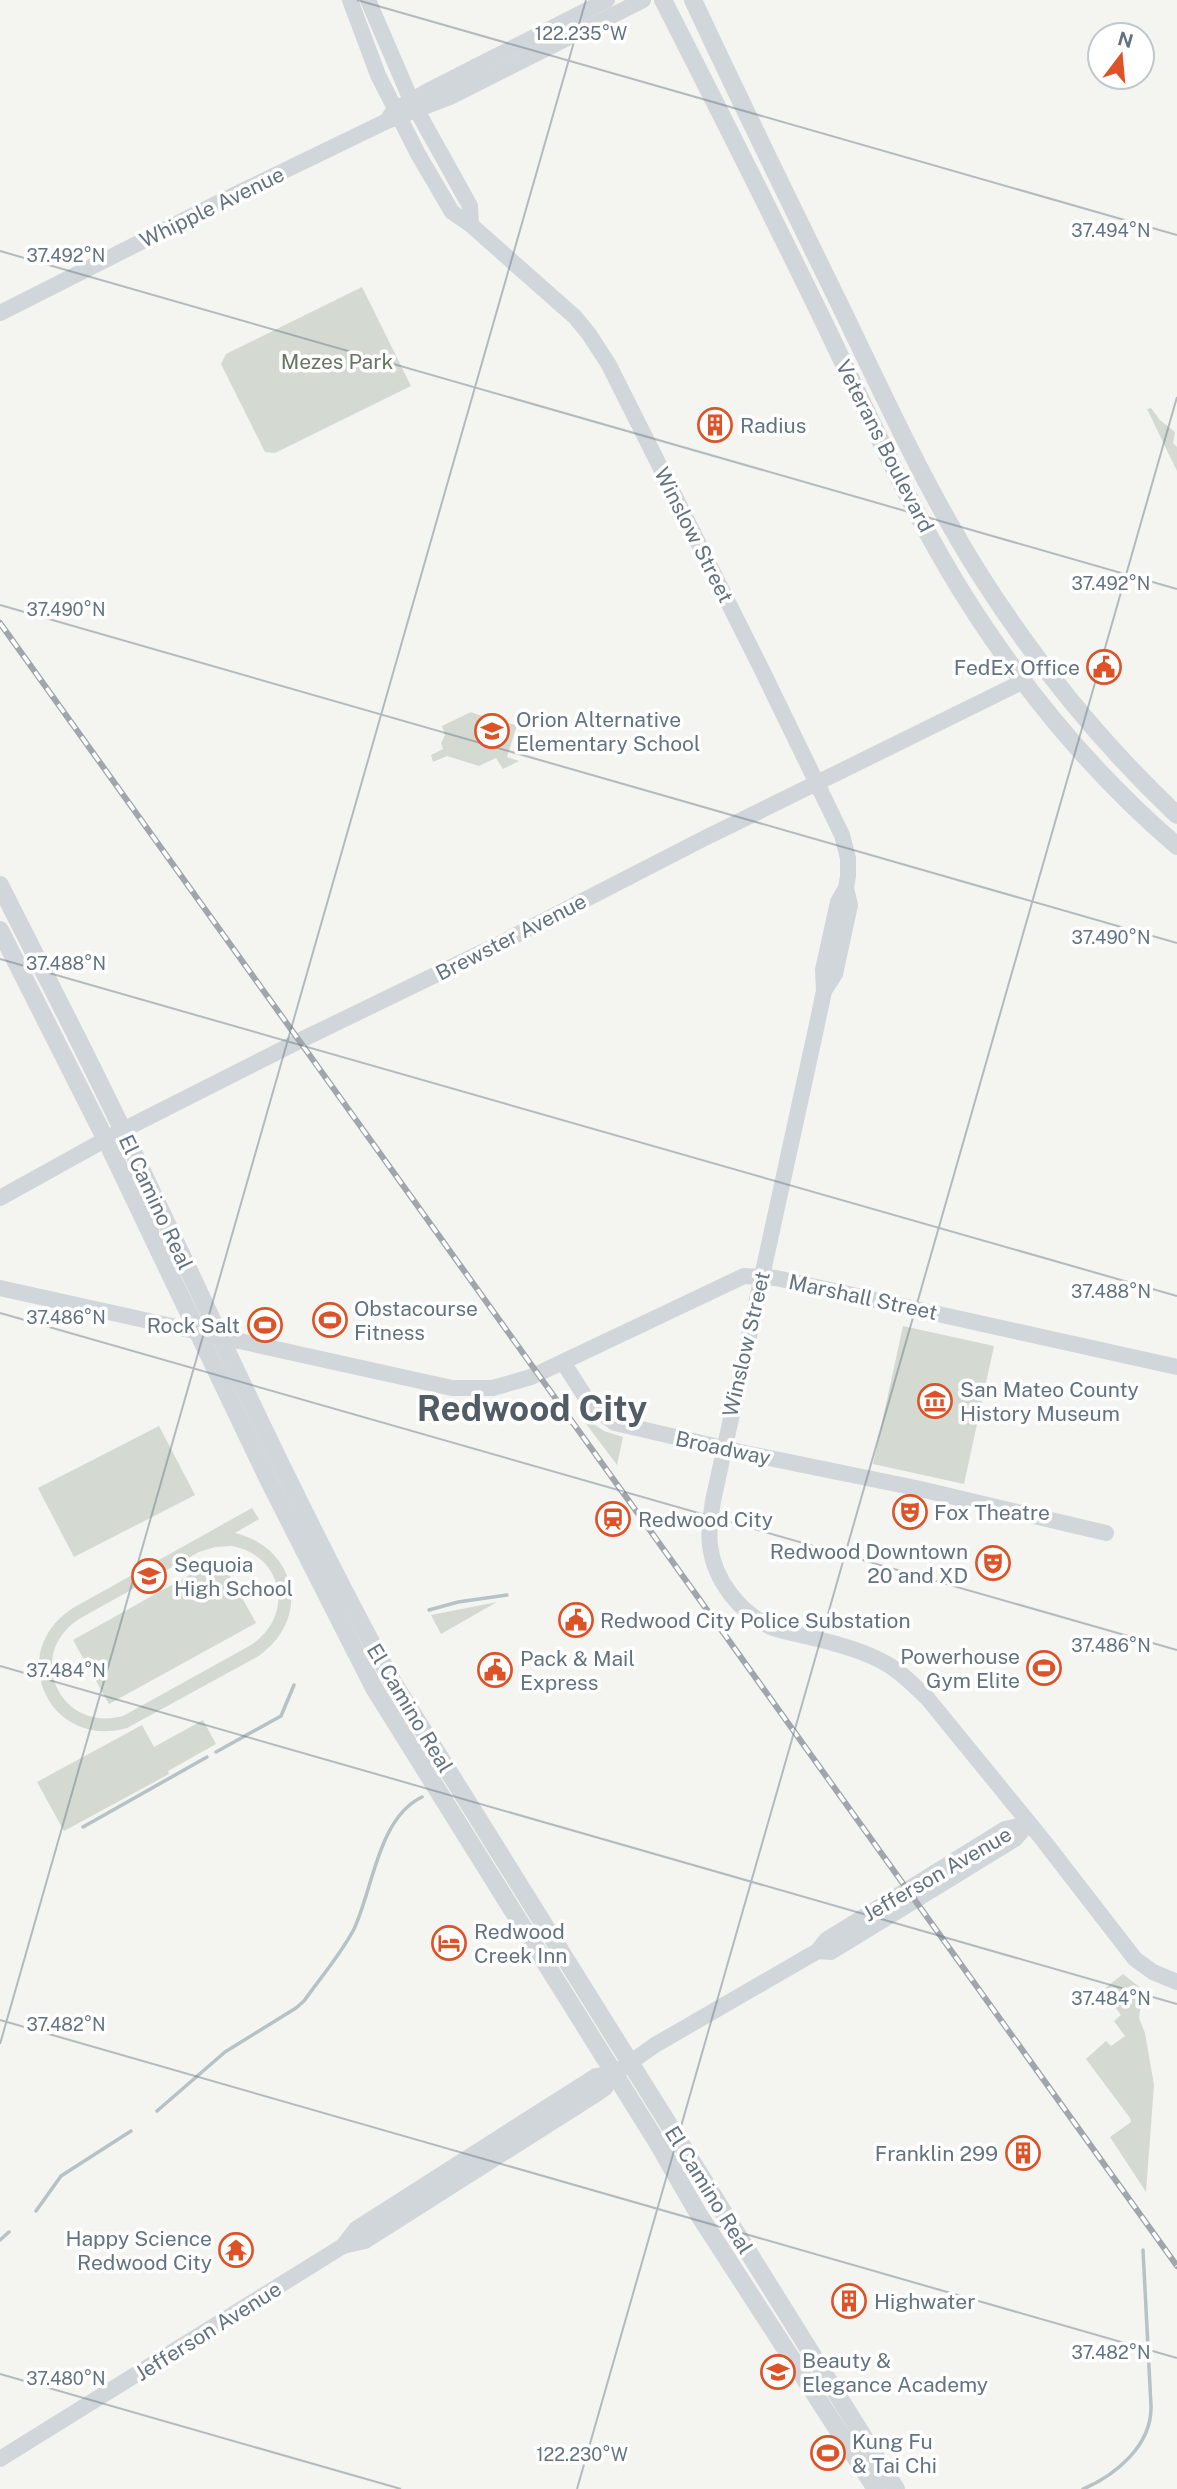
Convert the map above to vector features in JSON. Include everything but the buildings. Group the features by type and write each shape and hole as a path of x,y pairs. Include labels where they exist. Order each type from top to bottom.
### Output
{"main road":[{"name":"Veterans Boulevard","path":"663,0 939,552 967,599 1024,681 1073,743 1177,846"},
{"name":"Veterans Boulevard","path":"693,0 885,398 965,550 1022,636 1090,723 1177,815"},
{"path":"745,162 779,181"},
{"path":"830,334 841,345 863,383 873,393 885,398"},
{"name":"El Camino Real","path":"0,885 123,1130 220,1338 352,1608 387,1672 534,1906 699,2215 876,2489"},
{"name":"El Camino Real","path":"0,930 106,1140 269,1481 374,1688 896,2489"}],"street":[{"name":"Winslow Street","path":"350,0 394,116 452,212 471,225 575,317 602,355 761,668 842,835 848,858 846,888 850,905 835,974 824,991 713,1501 709,1544 727,1589 740,1607 759,1622 885,1663 928,1699 1043,1840 1135,1959 1153,1972 1177,1982"},
{"path":"368,0 414,106 470,206 471,225"},
{"name":"Whipple Avenue","path":"0,313 414,106 607,0"},
{"name":"Whipple Avenue","path":"414,106 471,88 643,0"},
{"name":"Brewster Avenue","path":"0,1198 123,1130 1024,681"},
{"name":"Marshall Street","path":"563,1362 730,1281 744,1276 761,1276 1177,1367"},
{"path":"0,1288 452,1388 505,1386 563,1362"},
{"name":"Broadway","path":"563,1362 592,1406 615,1423 916,1488 1106,1533"},
{"name":"Jefferson Avenue","path":"0,2459 344,2246 365,2241 419,2208 598,2093 622,2069 677,2032 818,1951 831,1952 1015,1839 1028,1824"},
{"name":"Jefferson Avenue","path":"344,2246 356,2229 435,2177 596,2076 622,2069"},
{"path":"419,2208 432,2189 435,2177 448,2179 466,2170 482,2168"}],"green space":[{"name":"Mezes Park","path":"362,287 411,386 275,453 265,452 221,364 226,354"},
{"path":"1151,408 1160,420 1175,432 1173,443 1177,447 1177,471 1147,409"},
{"path":"471,712 505,725 517,725 507,757 519,761 503,769 496,758 479,766 447,756 433,762 431,755 443,749 441,743 445,735 442,726"},
{"path":"903,1326 994,1346 964,1484 873,1464"},
{"path":"586,1419 604,1431 623,1437 617,1465 584,1421"},
{"path":"159,1426 195,1495 74,1557 38,1488"},
{"path":"252,1508 259,1519 235,1533 256,1541 273,1554 284,1569 290,1587 291,1605 286,1624 274,1642 257,1657 127,1728 99,1731 76,1725 57,1711 45,1693 39,1671 41,1648 52,1627 73,1608","holes":["232,1546 250,1552 263,1562 278,1588 274,1619 265,1633 251,1645 123,1716 101,1718 82,1713 67,1702 57,1687 52,1670 54,1652 63,1634 79,1619 199,1552"]},
{"path":"220,1558 256,1623 109,1704 73,1640"},
{"path":"497,1602 441,1634 431,1615"},
{"path":"203,1720 216,1744 168,1771 169,1774 64,1831 37,1782 142,1725 154,1747"},
{"path":"1123,1974 1143,1990 1139,2018 1145,2033 1154,2085 1146,2192 1110,2137 1131,2122 1130,2118 1086,2059 1106,2041 1111,2046 1125,2036 1114,2021 1121,2015 1115,2007 1120,2002 1113,1993 1109,1996 1104,1989"}],"waterway":[{"path":"429,1610 458,1602 507,1595"},
{"path":"216,1752 281,1716 294,1685"},
{"path":"83,1827 207,1757"},
{"path":"157,2111 225,2052 304,2001 354,1929 386,1837 395,1821 407,1807 422,1797"},
{"path":"36,2211 61,2176 131,2131"},
{"path":"0,2240 9,2232"},
{"path":"1083,2489 1108,2476 1130,2457 1139,2446 1150,2420 1143,2250"}],"railway":[{"path":"0,623 1177,2266"}],"place":[{"name":"Radius","path":"715,425"},
{"name":"FedEx Office","path":"1104,667"},
{"name":"Orion Alternative Elementary School","path":"492,731"},
{"name":"Obstacourse Fitness","path":"330,1320"},
{"name":"Rock Salt","path":"265,1325"},
{"name":"San Mateo County History Museum","path":"935,1401"},
{"name":"Fox Theatre","path":"910,1512"},
{"name":"Redwood City","path":"613,1519"},
{"name":"Redwood Downtown 20 and XD","path":"993,1563"},
{"name":"Sequoia High School","path":"149,1576"},
{"name":"Redwood City Police Substation","path":"576,1620"},
{"name":"Powerhouse Gym Elite","path":"1044,1668"},
{"name":"Pack & Mail Express","path":"495,1670"},
{"name":"Redwood Creek Inn","path":"449,1943"},
{"name":"Franklin 299","path":"1023,2153"},
{"name":"Happy Science Redwood City","path":"236,2250"},
{"name":"Highwater","path":"849,2301"},
{"name":"Beauty & Elegance Academy","path":"778,2372"},
{"name":"Kung Fu & Tai Chi","path":"828,2453"}],"district":[{"name":"Redwood City","path":"532,1408"}]}
